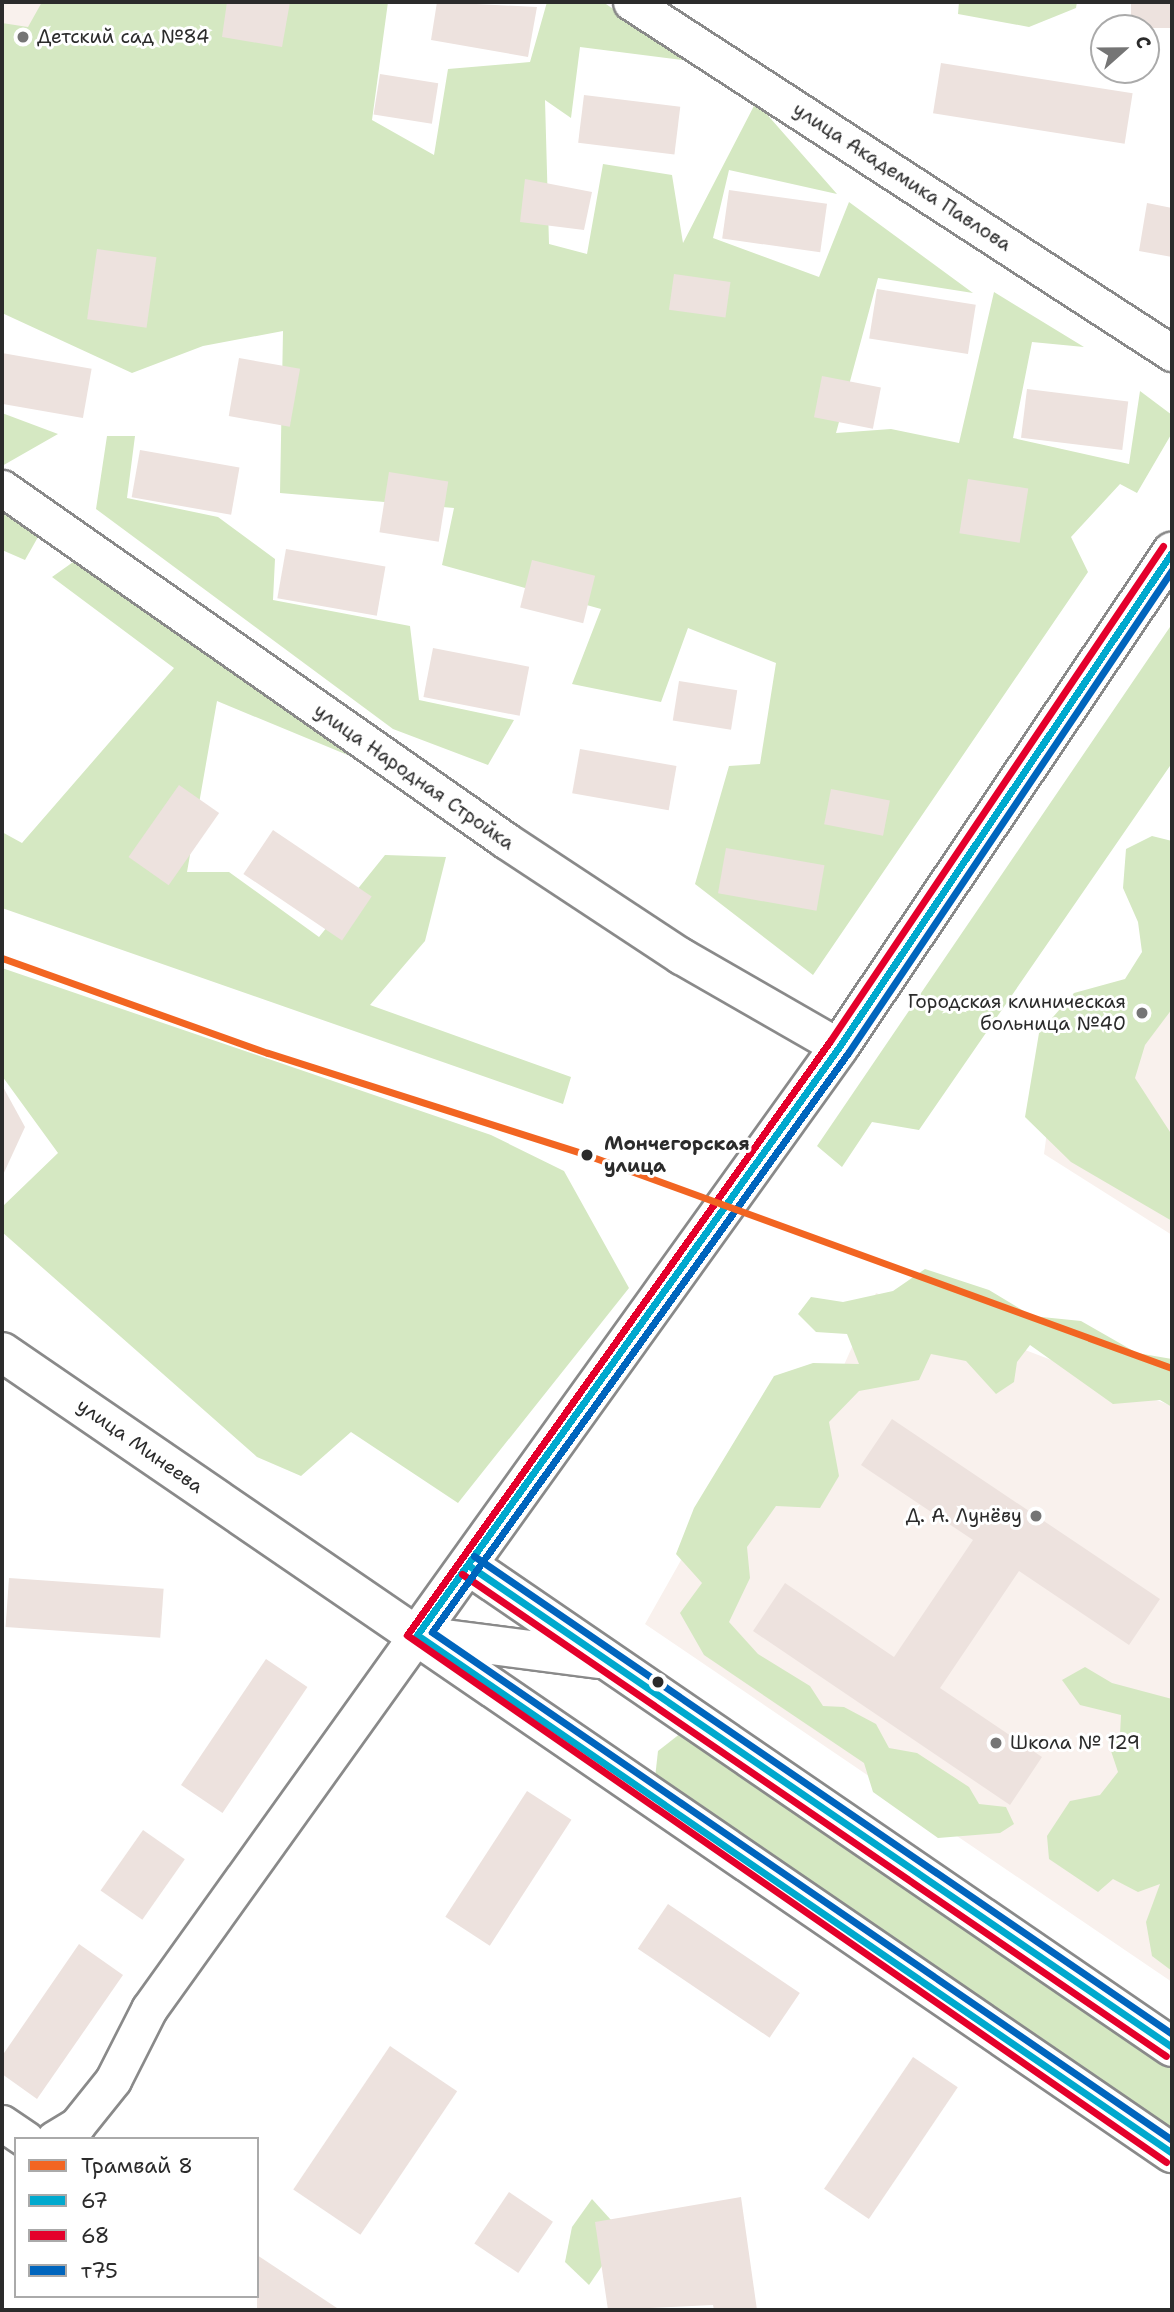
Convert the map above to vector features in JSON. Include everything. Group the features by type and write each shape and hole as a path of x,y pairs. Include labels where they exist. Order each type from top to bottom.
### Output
{"main road":[{"path":"604,1660 417,1635 839,1047 1172,552"},
{"name":"улица Минеева","path":"2,1352 1172,2153"},
{"path":"468,1565 1172,2047"},
{"path":"554,1731 531,1699 530,1678 542,1663 563,1654"}],"street":[{"name":"улица Академика Павлова","path":"631,2 1172,353"},
{"name":"улица Народная Стройка","path":"2,488 505,840 681,956 839,1047"},
{"path":"57,2137 77,2125 113,2080 149,2009 417,1635"},
{"path":"2,2123 23,2137"}],"shaded area":[{"path":"2,2 52,2 2,73"},
{"name":"Городская клиническая больница №40","path":"1172,923 1172,1235 1044,1154 1051,1102"},
{"name":"Школа № 129","path":"876,1293 1172,1406 1172,1982 645,1624 781,1383 824,1410"}],"green space":[{"path":"42,2 388,2 372,120 434,155 448,69 530,62 547,2 603,2 690,61 580,47 571,118 545,100 549,244 587,254 603,164 672,175 683,243 756,102 837,194 729,170 713,238 819,277 849,202 973,293 878,278 836,433 891,429 959,443 994,292 1084,347 1032,342 1013,438 1129,464 1140,391 1172,415 1172,433 1137,493 1120,484 1071,537 1088,572 813,975 695,884 729,766 760,764 776,663 688,628 661,702 572,684 601,609 442,565 454,508 280,493 283,331 203,346 132,373 2,313 2,23 28,27"},
{"path":"959,2 1077,2 1076,8 1029,27 958,14"},
{"path":"2,413 58,434 2,466"},
{"path":"107,436 135,436 127,498 218,517 275,559 273,600 410,626 419,700 514,720 488,765 393,729 96,509"},
{"path":"2,499 42,530 25,560 2,550"},
{"path":"83,555 362,761 217,701 187,872 229,872 319,937 385,855 446,857 425,941 370,1005 571,1077 563,1104 2,908 2,832 22,843 174,668 52,577"},
{"path":"1172,624 1172,763 919,1130 872,1122 842,1167 817,1146"},
{"name":"Городская клиническая больница №40","path":"1152,836 1172,841 1172,1009 1145,1045 1135,1078 1172,1135 1172,1221 1071,1162 1025,1117 1039,1033 1074,993 1125,979 1142,952 1138,922 1123,888 1126,849"},
{"path":"2,968 491,1135 564,1171 629,1288 458,1503 351,1432 301,1476 257,1457 2,1232 2,1207 58,1153 2,1076"},
{"path":"925,1269 989,1290 1032,1316 1081,1321 1137,1353 1172,1359 1172,1407 1160,1400 1113,1404 1030,1345 1017,1362 1014,1382 996,1394 966,1361 931,1354 919,1380 859,1391 829,1422 839,1476 820,1508 776,1506 747,1547 750,1578 729,1622 758,1654 810,1686 823,1706 844,1707 876,1724 889,1748 917,1753 969,1787 979,1804 1006,1807 1014,1824 1000,1833 938,1838 873,1792 864,1763 704,1655 680,1613 702,1583 676,1554 694,1508 774,1376 813,1363 859,1364 847,1334 816,1332 798,1314 811,1297 843,1302 893,1291"},
{"path":"1085,1667 1112,1683 1172,1699 1172,1971 1152,1956 1146,1922 1160,1884 1138,1892 1113,1879 1098,1892 1049,1859 1047,1836 1070,1801 1100,1795 1118,1772 1108,1742 1120,1735 1121,1715 1080,1705 1062,1680"},
{"path":"681,1733 1172,2062 1172,2128 655,1778 658,1751"},
{"path":"592,2199 611,2220 617,2244 589,2285 565,2262 572,2227"}],"building":[{"path":"227,2 290,2 282,47 222,37"},
{"path":"437,2 537,7 528,57 431,40"},
{"path":"1131,2 1172,2 1172,28 1160,28 1160,14 1131,14"},
{"path":"941,63 1133,93 1125,144 933,113"},
{"path":"380,74 438,83 432,124 374,114"},
{"path":"584,95 680,107 674,154 578,143"},
{"path":"525,179 592,192 584,230 520,222"},
{"path":"729,190 827,204 820,252 722,239"},
{"path":"1147,203 1172,208 1172,257 1139,251"},
{"path":"97,249 156,257 147,328 87,319"},
{"path":"674,274 730,282 725,318 669,310"},
{"path":"877,289 976,305 968,354 869,338"},
{"path":"2,353 92,369 83,418 2,404"},
{"path":"239,358 300,369 290,427 229,416"},
{"path":"822,376 881,387 873,429 814,417"},
{"path":"1027,389 1128,401 1122,450 1021,438"},
{"path":"140,450 239,468 231,515 132,497"},
{"path":"389,472 448,481 439,542 379,532"},
{"path":"968,479 1028,489 1020,543 959,533"},
{"path":"286,549 385,567 377,616 277,598"},
{"path":"532,560 595,576 583,623 520,608"},
{"path":"433,648 529,667 520,716 423,697"},
{"path":"679,681 737,690 731,730 673,721"},
{"path":"580,749 677,766 669,810 572,793"},
{"path":"179,785 219,813 169,885 129,857"},
{"path":"831,789 890,800 883,836 824,824"},
{"path":"273,830 372,897 342,940 243,874"},
{"path":"726,848 824,865 816,911 718,893"},
{"path":"2,1085 25,1127 2,1177"},
{"path":"892,1419 1160,1599 1129,1645 1019,1571 940,1688 1042,1757 1010,1805 753,1631 785,1583 894,1657 973,1540 861,1465"},
{"path":"9,1578 164,1589 160,1638 6,1627"},
{"path":"266,1659 307,1687 222,1813 181,1785"},
{"path":"527,1791 571,1820 490,1946 445,1917"},
{"path":"143,1830 185,1859 142,1920 101,1891"},
{"path":"668,1904 800,1993 770,2038 638,1949"},
{"path":"79,1944 123,1975 37,2099 2,2074 2,2056"},
{"path":"390,2046 457,2091 360,2235 293,2189"},
{"path":"913,2057 958,2087 869,2219 824,2189"},
{"path":"509,2192 553,2222 518,2273 474,2243"},
{"path":"741,2197 757,2310 714,2310 713,2305 608,2310 595,2222"},
{"path":"259,2256 340,2310 257,2310"}],"tram line":[{"name":"8","path":"2,958 268,1053 587,1155 1172,1368"}],"transit line":[{"name":"68","path":"1163,546 830,1041 407,1635 1166,2162"},
{"name":"67","path":"1172,552 839,1047 417,1635 1172,2153"},
{"name":"т75","path":"1172,570 848,1053 432,1632 1172,2140"},
{"name":"т75","path":"474,1556 1172,2034"},
{"name":"67","path":"468,1565 1172,2047"},
{"name":"68","path":"462,1574 1166,2056"}],"place":[{"name":"Детский сад №84","path":"23,37"},
{"name":"Городская клиническая больница №40","path":"1142,1013"},
{"name":"Мончегорская улица","path":"587,1155"},
{"name":"Д. А. Лунёву","path":"1036,1516"},
{"name":"Школа № 129","path":"996,1743"}]}
